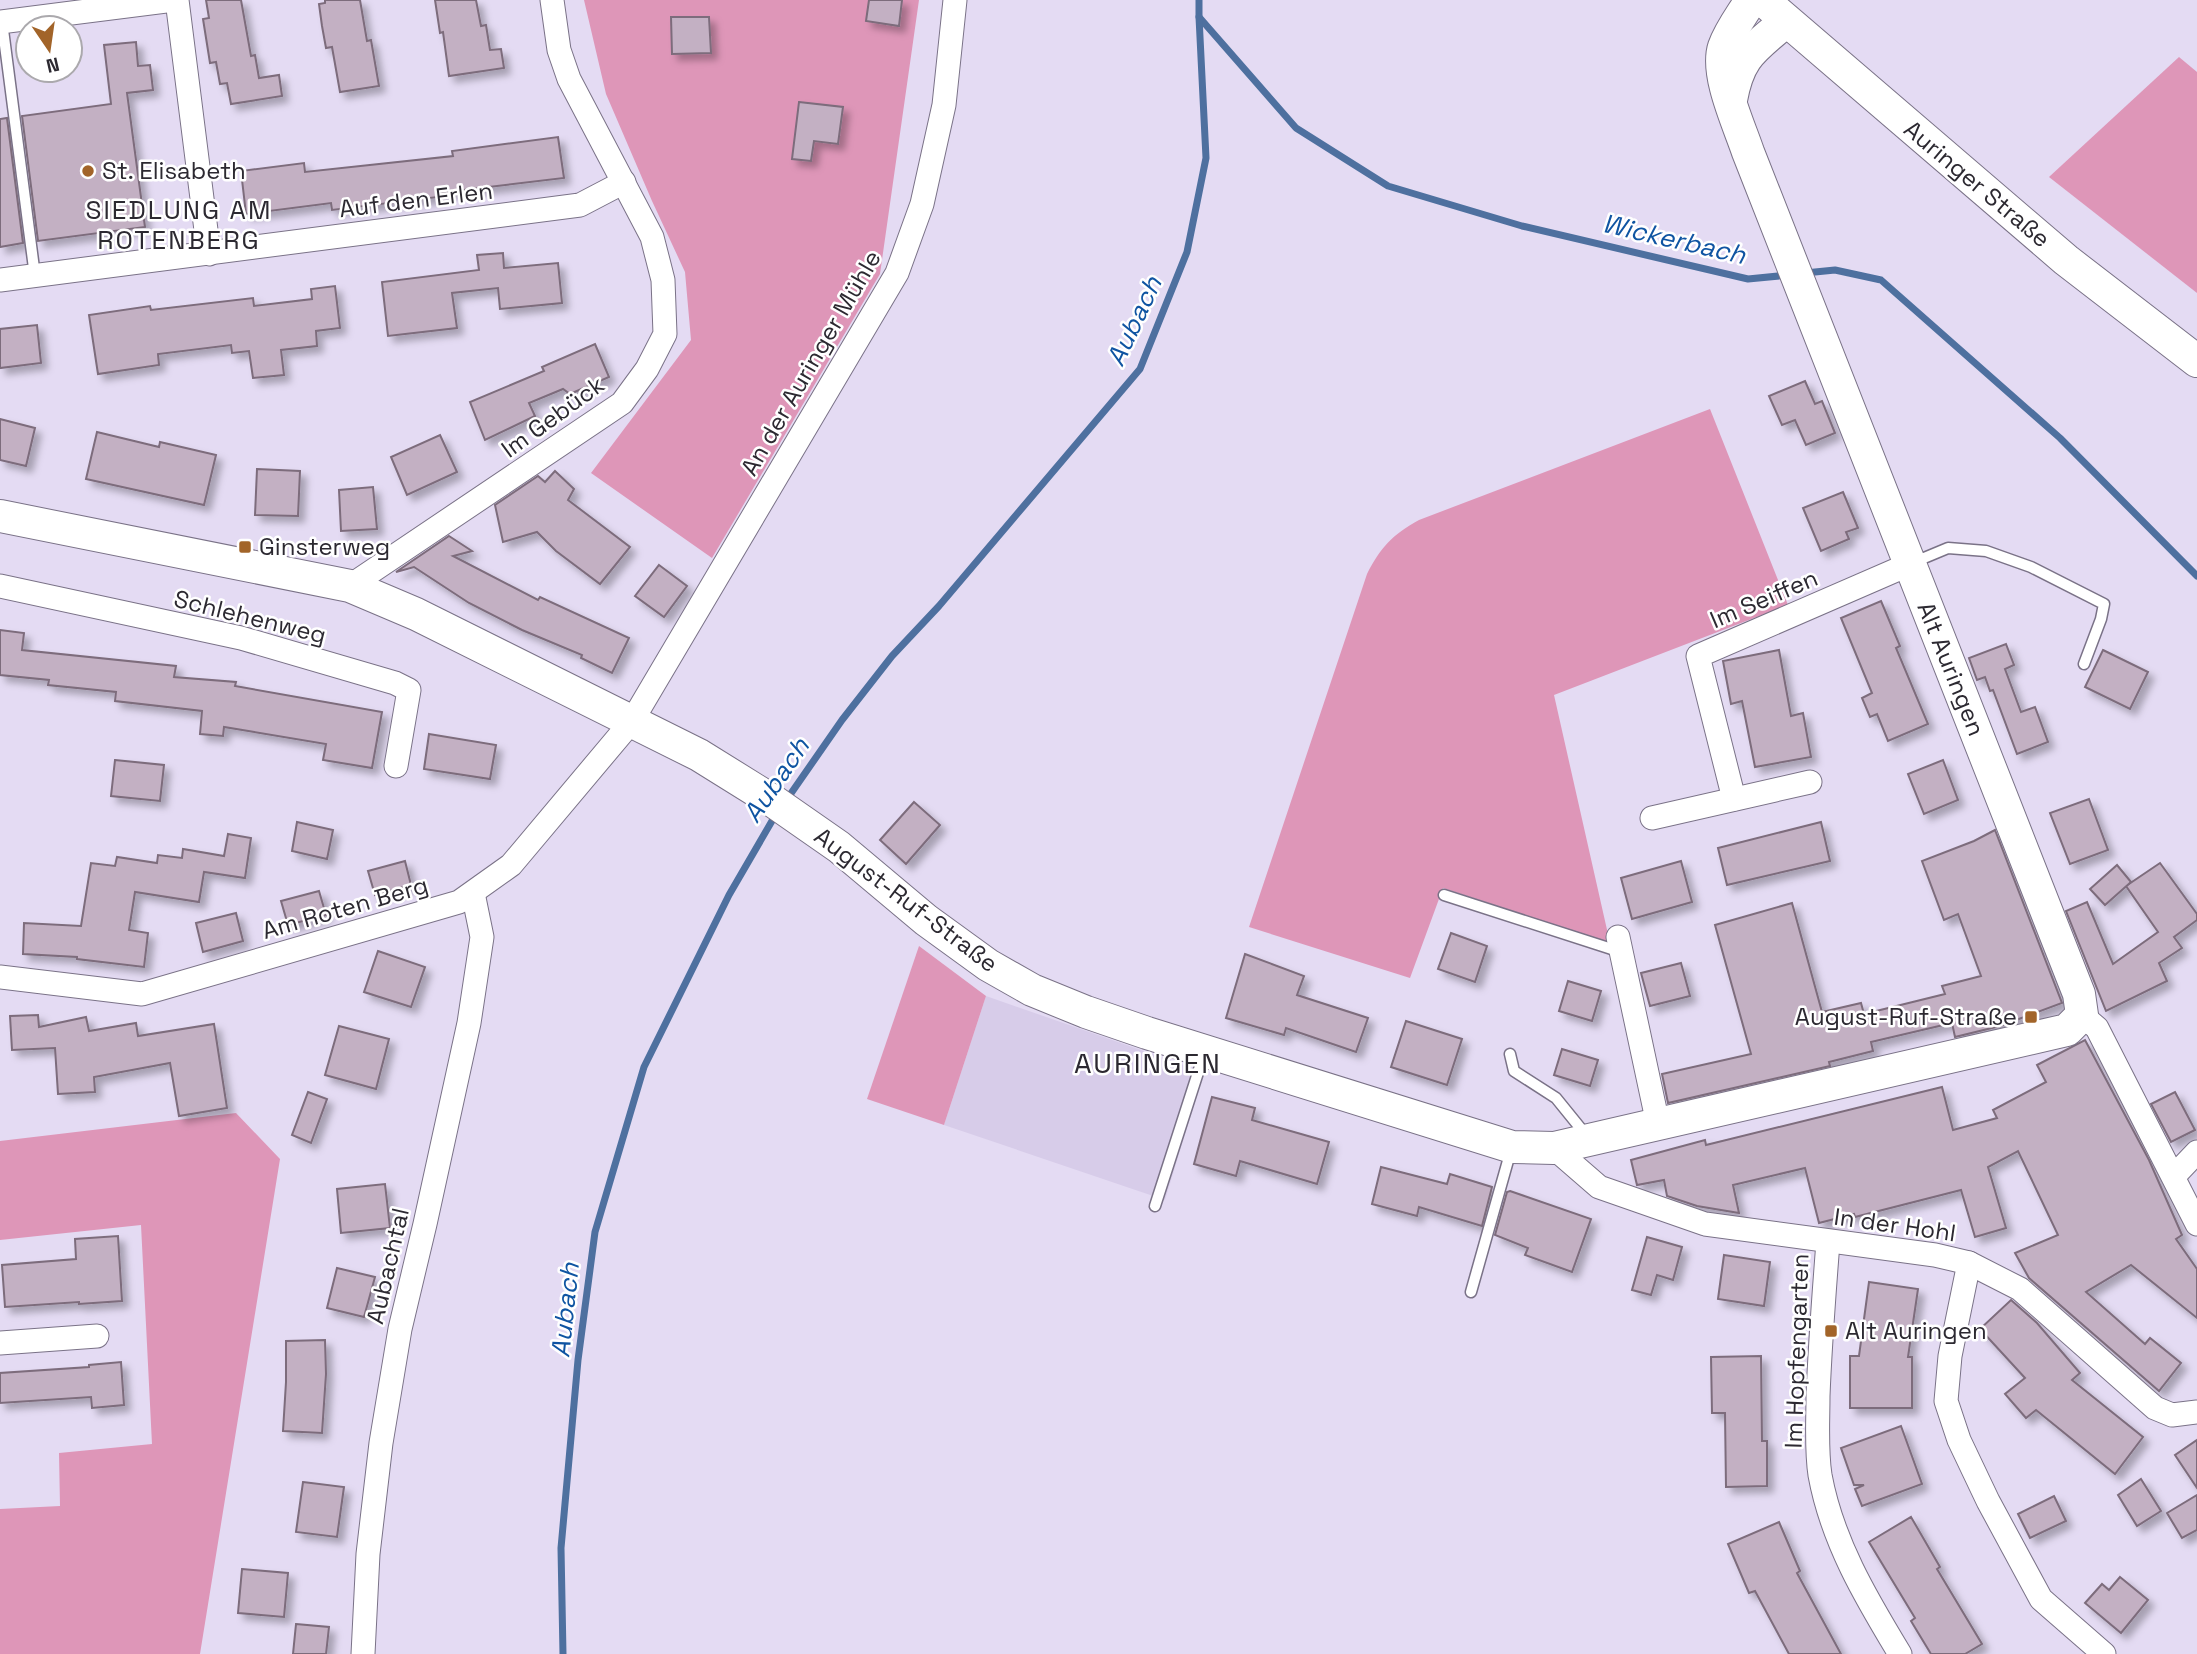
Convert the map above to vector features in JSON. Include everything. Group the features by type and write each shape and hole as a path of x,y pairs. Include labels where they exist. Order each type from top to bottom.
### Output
{"street":[{"path":"1,22 175,0 209,254"},
{"name":"Im Gebück","path":"350,586 622,403 647,369 665,334 663,280 652,237 569,79 559,50 552,0"},
{"name":"An der Auringer Mühle","path":"632,721 897,273 922,204 944,105 955,0"},
{"name":"Alt Auringen","path":"1751,0 1729,35 1720,63 1724,83 1748,152 2079,994 2082,1015 2097,1028 2197,1224"},
{"name":"Auringer Straße","path":"1763,0 2066,260 2197,360"},
{"path":"1731,100 1737,72 1743,61 1786,21"},
{"name":"Auf den Erlen","path":"0,280 580,205 624,182"},
{"name":"August-Ruf-Straße","path":"0,516 350,586 416,614 699,755 785,809 839,847 926,919 988,965 1032,990 1086,1012 1205,1051 1512,1147 1554,1148 2067,1030 2082,1015"},
{"name":"Im Seiffen","path":"1734,799 1698,656 1910,564"},
{"name":"Schlehenweg","path":"0,586 240,638 395,683 409,690 396,766"},
{"name":"Am Roten Berg","path":"0,977 142,994 459,902 511,865 632,721"},
{"path":"1652,818 1810,782"},
{"name":"Aubachtal","path":"363,1654 368,1554 381,1443 398,1342 469,1023 482,937 473,894"},
{"path":"1619,944 1658,1124"},
{"name":"In der Hohl","path":"1554,1148 1599,1187 1705,1224 1935,1255 1969,1263 2020,1289 2155,1408 2172,1415 2197,1412"},
{"path":"2174,1176 2197,1152"},
{"name":"Im Hopfengarten","path":"1828,1242 1820,1346 1817,1443 1820,1475 1841,1544 1860,1589 1900,1654"},
{"path":"1969,1263 1950,1356 1946,1401 1959,1440 1988,1501 2042,1599 2104,1654"},
{"path":"0,1343 97,1336"}],"lane":[{"path":"1,22 35,276"},
{"path":"1910,564 1948,548 1986,551 2031,566 2104,604 2084,664"},
{"path":"1444,895 1619,944"},
{"path":"1155,1206 1205,1051"},
{"path":"1510,1054 1514,1071 1556,1098 1590,1140"},
{"path":"1471,1292 1512,1147"}],"shaded area":[{"path":"584,0 919,0 880,274 712,558 591,473 691,340 685,272 606,94"},
{"path":"2179,57 2197,72 2197,293 2049,177"},
{"path":"1710,409 1788,605 1554,695 1610,943 1443,888 1410,978 1249,927 1367,574 1388,543 1419,520"},
{"path":"919,946 986,996 944,1125 867,1099"},
{"path":"986,996 1204,1072 1165,1200 944,1125"},
{"path":"236,1113 280,1159 200,1654 0,1654 0,1509 60,1506 59,1453 152,1444 141,1225 0,1240 0,1141"}],"building":[{"path":"206,0 241,0 251,56 255,55 259,78 279,75 282,96 231,104 227,83 220,84 216,62 210,63 203,19 209,18"},
{"path":"325,0 360,0 367,41 371,40 379,86 340,92 332,47 326,48 322,26 319,4 325,3"},
{"path":"435,0 476,0 481,26 486,25 490,50 501,49 504,68 449,76"},
{"path":"869,0 902,0 899,26 866,21"},
{"path":"671,17 709,17 711,53 672,54"},
{"name":"St. Elisabeth","path":"136,42 138,66 150,65 153,90 127,93 145,227 38,241 22,116 111,104 104,45"},
{"path":"799,102 843,107 838,144 814,141 811,161 792,159"},
{"path":"7,118 23,243 0,247 0,119"},
{"path":"558,137 564,178 437,193 438,197 332,210 331,203 246,214 241,171 304,163 305,172 453,156 452,151"},
{"path":"503,253 504,268 558,263 562,303 500,309 498,288 452,293 457,328 388,336 382,282 479,270 477,255"},
{"path":"335,286 340,328 316,331 317,346 281,350 284,375 253,378 249,351 232,353 231,345 158,354 159,365 98,374 89,315 150,306 151,310 253,298 254,306 312,299 311,289"},
{"path":"37,325 41,363 0,368 0,329"},
{"path":"595,344 609,377 570,394 563,389 529,403 535,416 485,440 470,402 544,371 542,367"},
{"path":"1805,381 1815,404 1822,401 1835,433 1806,445 1795,420 1782,425 1769,396"},
{"path":"0,419 35,428 26,466 0,460"},
{"path":"97,432 159,447 160,442 216,455 204,505 86,479"},
{"path":"440,435 457,472 407,495 391,457"},
{"path":"257,469 300,471 298,516 255,515"},
{"path":"555,471 574,489 568,500 630,547 600,584 556,551 537,532 503,542 495,505 538,476 545,482"},
{"path":"373,487 377,529 341,531 339,490"},
{"path":"1843,492 1858,528 1846,532 1849,539 1821,551 1803,508"},
{"path":"449,536 472,551 453,556 538,600 540,597 629,638 612,673 581,658 582,655 522,630 469,603 414,567 396,572"},
{"path":"659,565 687,586 664,617 635,596"},
{"path":"1881,601 1900,646 1896,648 1928,724 1888,741 1877,714 1870,717 1862,698 1872,693 1841,618"},
{"path":"0,630 24,633 22,650 176,666 174,677 236,682 235,686 382,712 372,768 323,760 326,744 224,727 223,736 200,734 202,711 115,701 116,692 48,685 49,680 0,675"},
{"path":"2006,644 2014,665 2005,669 2021,712 2035,707 2048,742 2017,754 1993,690 1990,691 1985,677 1977,680 1969,658"},
{"path":"1779,650 1791,716 1803,713 1811,757 1755,767 1742,701 1731,704 1723,661"},
{"path":"2103,650 2148,672 2130,709 2085,687"},
{"path":"429,734 496,745 490,779 424,769"},
{"path":"115,760 164,765 160,801 111,796"},
{"path":"1943,760 1958,800 1924,814 1908,774"},
{"path":"2089,799 2108,850 2070,864 2050,813"},
{"path":"914,802 940,825 906,864 880,840"},
{"path":"297,822 333,830 327,859 292,851"},
{"path":"1821,822 1830,861 1727,885 1718,848"},
{"path":"1995,830 2062,1003 2000,1026 1955,1037 1952,1023 1871,1042 1873,1051 1829,1062 1830,1066 1668,1103 1662,1074 1751,1054 1715,925 1792,903 1822,1012 1861,1003 1864,1014 1945,994 1942,986 1981,976 1958,914 1944,920 1922,861"},
{"path":"228,834 251,838 245,878 204,872 199,902 135,892 129,930 148,933 144,967 77,957 23,954 24,923 81,926 91,863 115,866 117,857 157,863 158,855 182,858 183,849 224,856"},
{"path":"405,861 411,885 375,895 368,871"},
{"path":"1681,861 1692,902 1632,919 1621,878"},
{"path":"2160,863 2197,914 2197,920 2174,937 2182,948 2159,963 2167,981 2106,1011 2066,911 2087,902 2113,964 2158,932 2126,886"},
{"path":"2117,865 2131,882 2105,905 2090,889"},
{"path":"319,891 326,915 288,925 281,901"},
{"path":"236,913 243,941 203,952 196,923"},
{"path":"1451,933 1487,946 1475,982 1438,969"},
{"path":"378,951 425,967 411,1007 364,992"},
{"path":"1245,954 1304,976 1297,995 1368,1018 1356,1052 1286,1028 1284,1035 1226,1018"},
{"path":"1681,963 1690,996 1650,1006 1641,973"},
{"path":"1568,981 1601,991 1592,1021 1559,1011"},
{"path":"38,1015 39,1027 86,1017 89,1031 136,1023 138,1036 214,1024 227,1108 179,1116 170,1063 94,1077 95,1092 58,1094 55,1048 12,1050 10,1016"},
{"path":"1406,1021 1462,1039 1447,1085 1391,1067"},
{"path":"339,1026 389,1039 376,1089 325,1075"},
{"path":"2085,1040 2149,1160 2182,1235 2176,1239 2197,1269 2197,1318 2131,1265 2086,1292 2145,1344 2150,1338 2181,1363 2159,1391 2029,1278 2015,1253 2058,1235 2018,1151 1988,1167 2006,1228 1975,1237 1961,1190 1855,1217 1854,1214 1819,1223 1805,1168 1733,1185 1739,1213 1697,1206 1667,1196 1664,1180 1637,1185 1631,1160 1705,1140 1706,1145 1942,1087 1953,1130 1997,1118 1993,1110 2046,1082 2037,1065"},
{"path":"1562,1049 1598,1060 1590,1086 1554,1075"},
{"path":"308,1092 327,1099 311,1143 292,1135"},
{"path":"2175,1092 2195,1130 2171,1142 2151,1104"},
{"path":"1212,1097 1255,1108 1252,1120 1329,1142 1317,1184 1240,1161 1236,1176 1194,1164"},
{"path":"1381,1167 1447,1184 1450,1174 1492,1187 1482,1226 1419,1207 1417,1216 1372,1204"},
{"path":"385,1184 390,1228 341,1233 337,1189"},
{"path":"1507,1192 1591,1219 1572,1272 1525,1255 1528,1248 1495,1235"},
{"path":"118,1236 122,1301 5,1307 2,1265 76,1259 75,1239"},
{"path":"1647,1237 1682,1247 1673,1280 1657,1275 1651,1295 1632,1290"},
{"path":"1724,1255 1770,1262 1764,1306 1718,1299"},
{"path":"337,1268 375,1277 364,1317 327,1308"},
{"path":"1869,1282 1918,1289 1908,1357 1912,1357 1912,1408 1850,1408 1850,1356 1859,1356"},
{"path":"2011,1300 2037,1323 2080,1373 2072,1380 2143,1437 2115,1474 2036,1410 2026,1418 2005,1394 2025,1378 1980,1329"},
{"path":"325,1340 322,1433 283,1431 286,1341"},
{"path":"1761,1356 1762,1441 1767,1441 1767,1486 1726,1487 1725,1413 1712,1413 1711,1357"},
{"path":"121,1362 124,1405 92,1408 91,1397 0,1403 0,1373"},
{"path":"1901,1426 1922,1484 1862,1506 1855,1489 1864,1485 1854,1485 1841,1448"},
{"path":"2197,1440 2197,1488 2175,1455"},
{"path":"2141,1479 2161,1511 2137,1526 2118,1495"},
{"path":"303,1482 344,1487 337,1537 296,1532"},
{"path":"2197,1495 2197,1530 2182,1538 2167,1513"},
{"path":"2054,1496 2066,1521 2030,1538 2018,1514"},
{"path":"1911,1517 1940,1567 1937,1569 1982,1644 1965,1654 1931,1654 1911,1621 1915,1618 1869,1542"},
{"path":"1779,1522 1800,1571 1797,1573 1841,1654 1789,1654 1755,1591 1749,1593 1728,1544"},
{"path":"242,1569 288,1573 284,1617 238,1613"},
{"path":"2120,1577 2148,1600 2121,1633 2085,1603 2102,1584 2109,1590"},
{"path":"296,1624 329,1627 326,1654 293,1654"}],"waterway":[{"name":"Wickerbach","path":"1199,0 1199,17 1296,128 1388,186 1522,226 1748,279 1789,275"},
{"name":"Aubach","path":"785,802 842,720 892,656 939,606 1140,369 1187,252 1206,158 1199,17"},
{"name":"Wickerbach","path":"1805,273 1835,270 1881,280 2060,438 2197,576"},
{"name":"Aubach","path":"563,1654 561,1548 578,1360 595,1232 644,1067 729,895 776,814"}],"place":[{"name":"St. Elisabeth","path":"88,171"},
{"name":"Ginsterweg","path":"245,547"},
{"name":"August-Ruf-Straße","path":"2031,1017"},
{"name":"Alt Auringen","path":"1831,1331"}],"district":[{"name":"SIEDLUNG AM ROTENBERG","path":"179,225"},
{"name":"AURINGEN","path":"1148,1063"}]}
